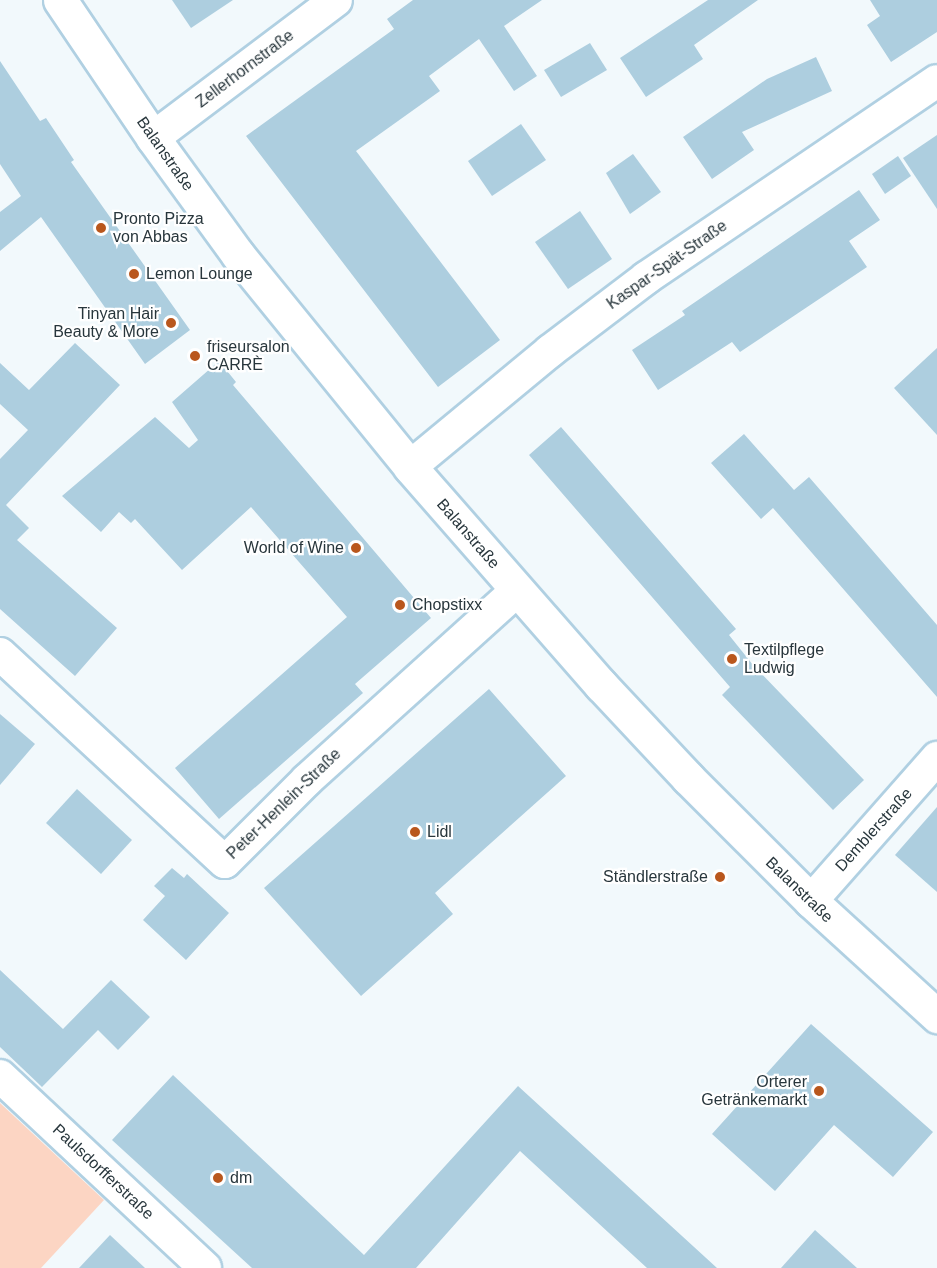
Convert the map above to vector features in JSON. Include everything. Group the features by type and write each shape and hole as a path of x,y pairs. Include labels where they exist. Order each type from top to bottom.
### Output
{"street":[{"name":"Balanstraße","path":"60,0 153,138 238,255 410,467 517,590 681,770 811,901 937,1016"},
{"name":"Zellerhornstraße","path":"153,138 336,0"},
{"name":"Kaspar-Spät-Straße","path":"410,467 550,351 646,278 937,81"},
{"name":"Peter-Henlein-Straße","path":"0,654 225,862 307,780 517,590"},
{"name":"Demblerstraße","path":"811,901 937,758"},
{"name":"Paulsdorfferstraße","path":"0,1076 205,1268"}],"shaded area":[{"path":"0,1103 104,1200 41,1268 0,1268"}],"building":[{"path":"172,0 233,0 191,28"},
{"path":"413,0 542,0 504,26 537,76 514,91 479,39 429,76 440,91 356,151 500,340 438,387 246,136 394,29 387,19"},
{"path":"708,0 758,0 694,45 703,59 646,97 620,58"},
{"path":"870,0 937,0 937,32 891,62 867,25 880,16"},
{"path":"590,43 607,70 561,97 544,70"},
{"path":"816,57 832,91 742,132 754,150 712,179 683,137 767,79"},
{"path":"0,61 40,121 46,118 74,160 71,162 190,330 145,364 41,217 0,251 0,212 21,196 0,164"},
{"path":"521,124 546,160 492,196 468,161"},
{"path":"937,135 937,209 903,158"},
{"path":"633,154 661,192 630,214 606,173"},
{"path":"898,156 911,176 885,194 872,174"},
{"path":"859,190 880,220 849,241 867,267 740,352 732,342 658,390 632,350 685,315 682,311"},
{"path":"580,211 612,259 568,289 535,242"},
{"path":"75,343 120,385 6,505 29,528 17,540 117,628 75,676 0,609 0,459 28,430 0,404 0,363 29,390"},
{"path":"937,348 937,435 894,388"},
{"path":"219,361 236,382 233,385 431,618 355,684 363,693 219,819 175,768 347,617 251,507 182,570 135,519 131,523 119,512 101,532 62,496 155,417 189,448 198,440 172,402"},
{"path":"561,427 736,629 729,635 753,665 864,780 833,810 722,695 730,687 529,455"},
{"path":"744,434 794,490 809,477 937,625 937,697 773,508 761,519 711,463"},
{"name":"Lidl","path":"489,689 566,776 435,893 453,914 361,996 264,888"},
{"path":"0,714 35,744 0,785"},
{"path":"77,789 132,840 101,874 46,823"},
{"path":"937,807 937,892 895,855"},
{"path":"172,868 184,878 187,874 229,913 186,960 143,920 165,896 154,886"},
{"path":"0,970 63,1029 111,980 150,1017 118,1050 98,1030 42,1087 0,1047"},
{"name":"Orterer Getränkemarkt","path":"811,1024 933,1132 893,1177 834,1125 775,1191 712,1134"},
{"path":"173,1075 364,1255 518,1086 717,1268 647,1268 520,1151 416,1268 252,1268 112,1140"},
{"path":"815,1230 857,1268 781,1268"},
{"path":"110,1235 145,1268 79,1268"}],"place":[{"name":"Pronto Pizza von Abbas","path":"101,228"},
{"name":"Lemon Lounge","path":"134,274"},
{"name":"Tinyan Hair Beauty & More","path":"171,323"},
{"name":"friseursalon CARRÈ","path":"195,356"},
{"name":"World of Wine","path":"356,548"},
{"name":"Chopstixx","path":"400,605"},
{"name":"Textilpflege Ludwig","path":"732,659"},
{"name":"Lidl","path":"415,832"},
{"name":"Ständlerstraße","path":"720,877"},
{"name":"Orterer Getränkemarkt","path":"819,1091"},
{"name":"dm","path":"218,1178"}]}
